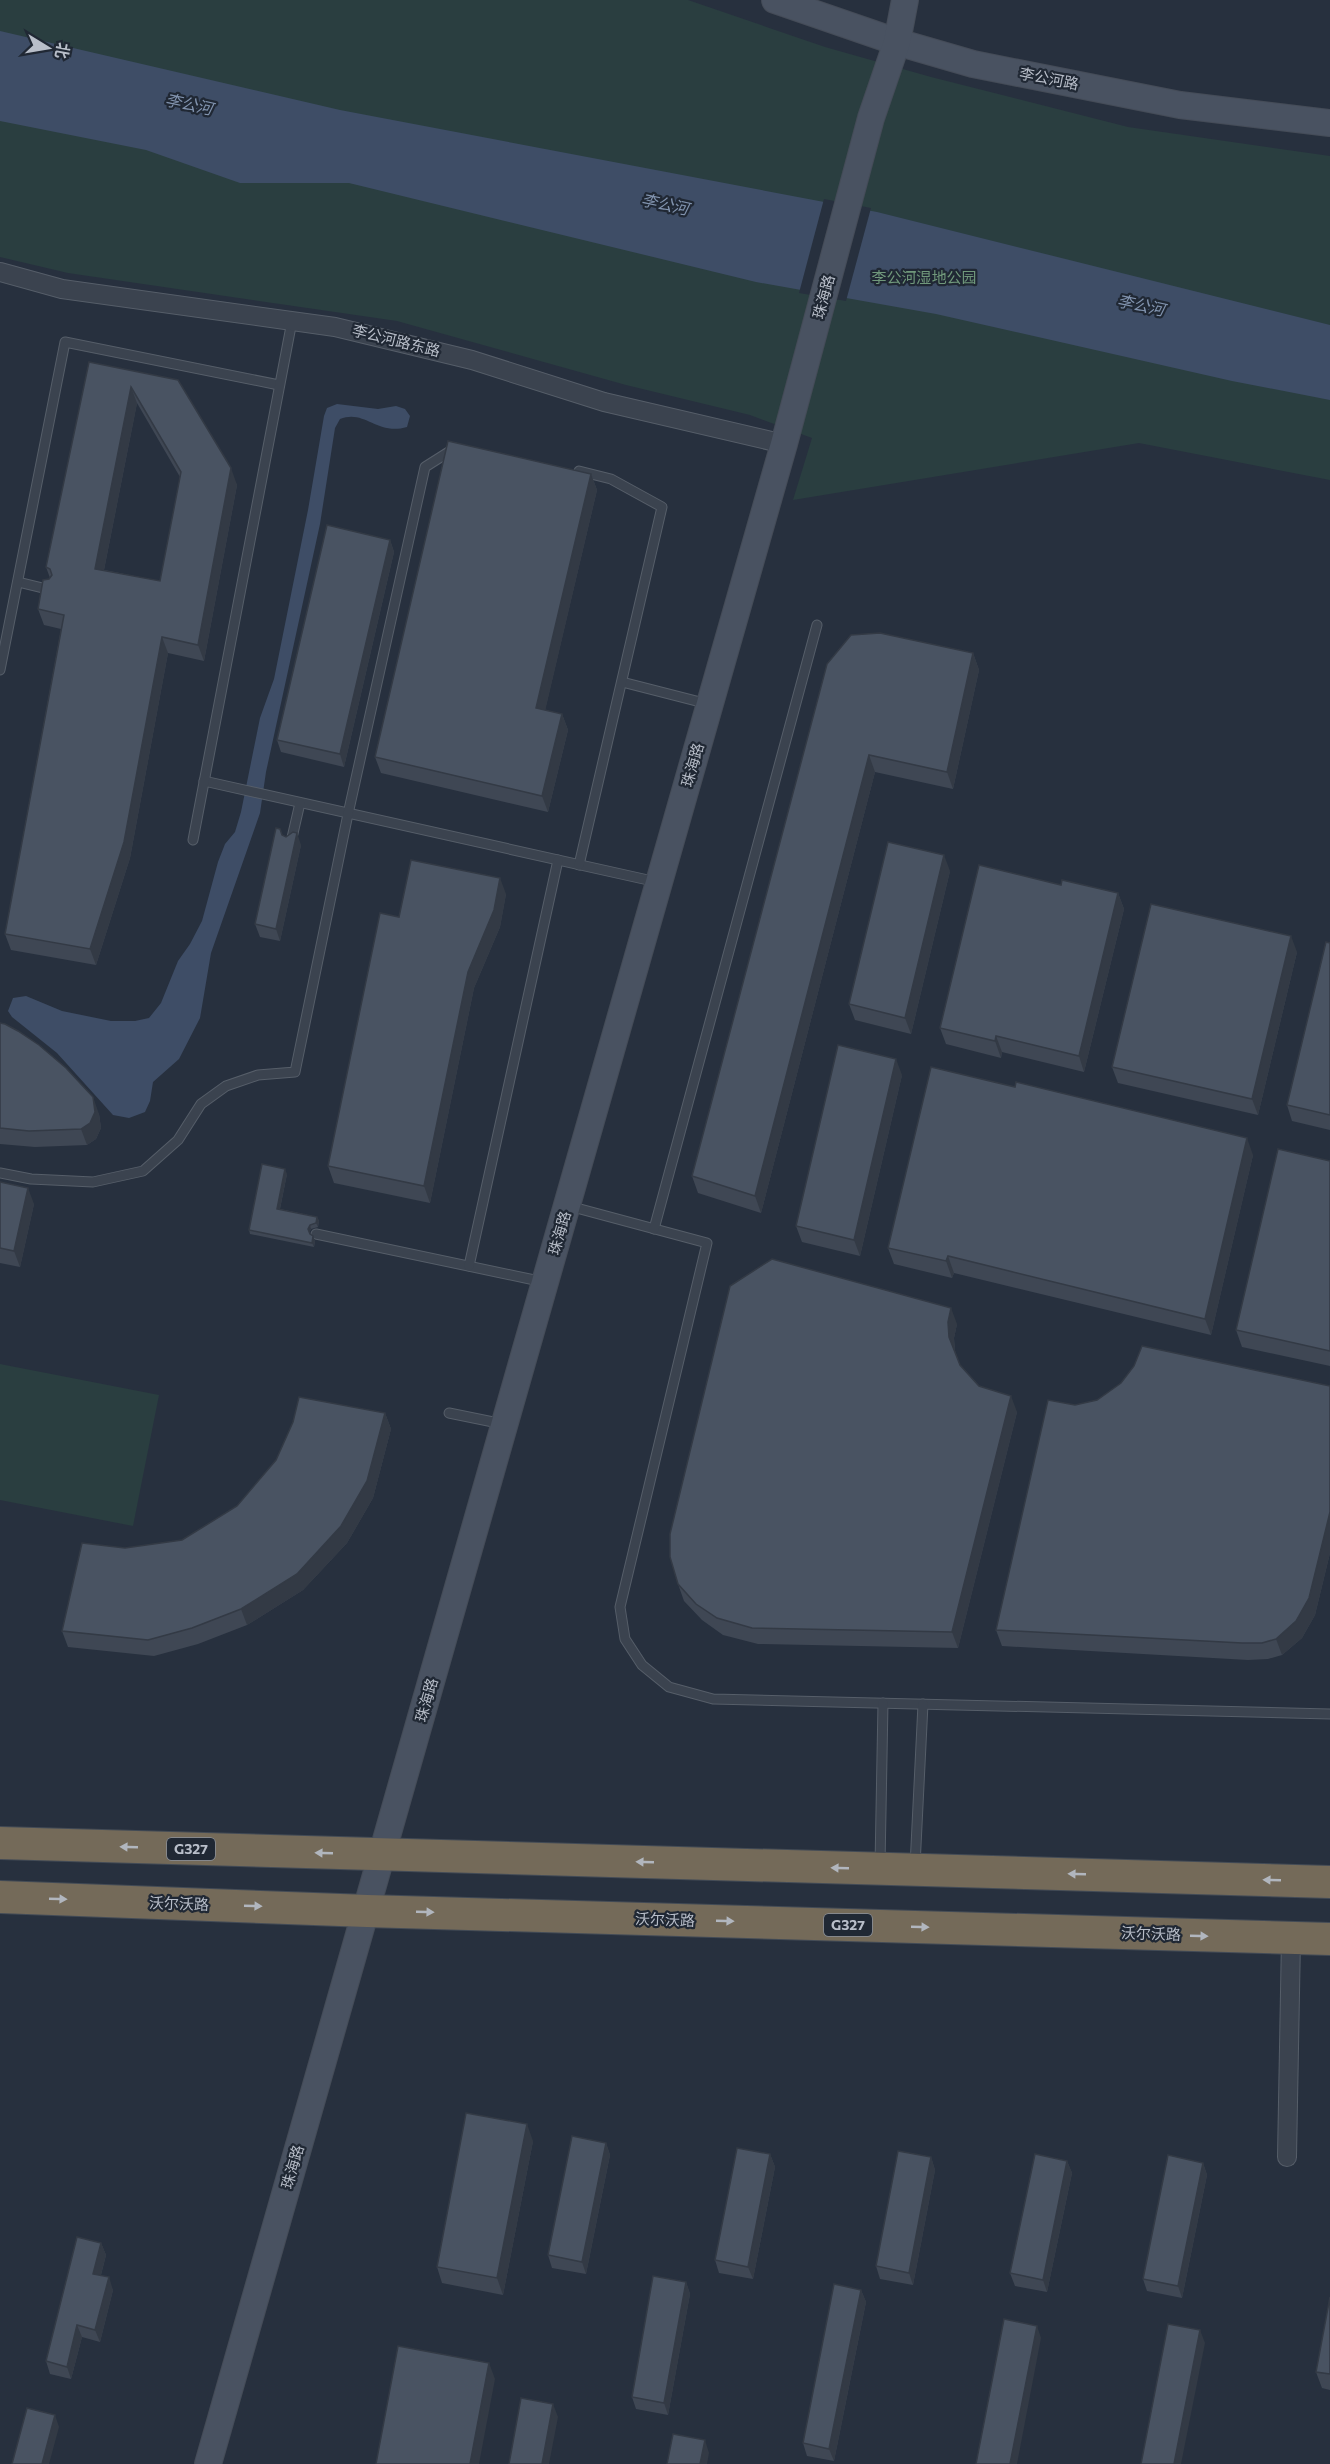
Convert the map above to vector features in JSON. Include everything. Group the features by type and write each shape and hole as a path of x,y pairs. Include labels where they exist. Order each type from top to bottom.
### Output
{"highway":[{"name":"G327","path":"0,1843 1330,1881"},
{"name":"沃尔沃路","path":"0,1897 367,1911 1330,1940"}],"main road":[{"name":"李公河路","path":"775,0 897,42 973,63 1180,105 1330,123"},
{"name":"珠海路","path":"208,2464 784,444 871,118 897,42 905,0"}],"street":[{"name":"李公河路东路","path":"0,272 62,289 335,327 472,360 604,402 784,444"},
{"path":"1287,2157 1291,1938"}],"lane":[{"path":"193,840 292,321"},
{"path":"0,670 65,342 279,385"},
{"path":"0,1173 31,1179 93,1182 142,1171 178,1140 201,1104 226,1086 258,1074 295,1072 348,814 425,467 460,445"},
{"path":"565,468 611,479 662,507 579,865"},
{"path":"18,582 51,590"},
{"path":"654,1229 817,625"},
{"path":"622,682 710,704"},
{"path":"204,781 659,883"},
{"path":"291,843 300,803"},
{"path":"469,1266 558,860"},
{"path":"567,1206 707,1243 620,1607 625,1639 642,1665 669,1687 713,1700 1330,1714"},
{"path":"316,1234 546,1282"},
{"path":"449,1413 505,1424"},
{"path":"880,1869 883,1703"},
{"path":"915,1870 922,1704"}],"green space":[{"name":"李公河湿地公园","path":"0,0 688,0 825,47 931,77 1128,127 1330,156 1330,480 1139,443 793,500 812,438 750,415 626,385 397,321 68,273 0,257"},
{"path":"0,1364 159,1395 133,1526 0,1500"}],"water":[{"name":"李公河","path":"0,31 340,110 877,212 1330,325 1330,400 1232,381 936,314 756,282 349,183 240,183 146,150 0,121"},
{"path":"337,404 378,409 396,406 405,409 410,416 407,427 397,429 379,426 357,417 340,419 335,428 320,524 266,772 260,813 211,953 200,1018 179,1059 153,1082 150,1101 145,1112 129,1118 113,1115 57,1053 12,1017 8,1011 13,998 26,996 62,1011 111,1021 135,1021 149,1018 161,1003 178,961 202,921 218,862 225,844 235,832 241,812 260,718 274,679 308,510 324,416 327,408"}],"pier":[{"path":"824,199 871,208 846,301 799,293"}],"building":[{"path":"89,362 178,380 231,468 198,645 162,637 124,842 90,949 5,934 64,615 38,609 43,580 49,579 52,575 50,569 46,567","holes":["131,387 181,472 160,581 95,569"]},
{"path":"448,441 591,474 536,708 562,714 542,796 375,757"},
{"path":"327,525 390,540 340,754 277,740"},
{"path":"880,633 973,653 947,772 869,755 755,1196 692,1176 827,664 851,635"},
{"path":"276,828 280,829 282,835 286,837 293,832 297,833 276,929 255,924"},
{"path":"888,842 944,855 905,1018 849,1004"},
{"path":"411,860 500,878 494,910 468,972 424,1186 328,1166 380,913 399,917"},
{"path":"979,865 1061,885 1062,880 1118,893 1079,1056 996,1036 995,1041 940,1028"},
{"path":"1151,904 1291,936 1252,1099 1112,1067"},
{"path":"1326,942 1330,943 1330,1115 1287,1105"},
{"path":"0,1023 18,1031 39,1045 66,1068 93,1097 95,1112 90,1123 81,1129 29,1131 0,1128"},
{"path":"838,1045 896,1059 854,1240 796,1226"},
{"path":"931,1067 1015,1087 1016,1082 1247,1138 1205,1319 948,1256 946,1261 888,1248"},
{"path":"1278,1149 1330,1161 1330,1351 1236,1330"},
{"path":"262,1164 285,1169 277,1209 317,1217 316,1223 310,1225 308,1229 313,1236 312,1243 249,1230"},
{"path":"0,1182 28,1188 14,1251 0,1248"},
{"path":"772,1259 951,1308 948,1322 949,1337 960,1365 979,1386 1011,1396 952,1632 752,1628 717,1618 696,1604 678,1584 670,1557 670,1534 730,1286"},
{"path":"1142,1346 1330,1386 1330,1512 1309,1598 1296,1621 1276,1639 1262,1643 1242,1643 996,1630 1048,1400 1075,1405 1097,1400 1121,1383 1134,1366"},
{"path":"299,1397 385,1413 367,1481 341,1526 297,1574 241,1609 192,1628 148,1640 62,1631 82,1543 125,1548 182,1540 237,1506 276,1460 293,1422"},
{"path":"466,2113 527,2124 497,2278 437,2267"},
{"path":"572,2136 606,2143 582,2262 548,2255"},
{"path":"737,2148 770,2154 748,2267 715,2260"},
{"path":"898,2151 931,2157 909,2273 876,2266"},
{"path":"1035,2154 1067,2161 1043,2280 1010,2273"},
{"path":"1168,2155 1203,2163 1178,2286 1143,2279"},
{"path":"77,2237 101,2243 93,2274 109,2277 95,2330 77,2325 67,2367 46,2361"},
{"path":"653,2276 686,2282 664,2403 632,2397"},
{"path":"834,2284 861,2290 829,2449 803,2443"},
{"path":"1330,2297 1330,2374 1316,2372"},
{"path":"1004,2319 1037,2326 1010,2464 976,2464"},
{"path":"1168,2324 1200,2330 1174,2464 1141,2464"},
{"path":"398,2346 489,2363 470,2464 376,2464"},
{"path":"521,2398 553,2404 542,2464 509,2464"},
{"path":"27,2408 55,2415 42,2464 12,2464"},
{"path":"673,2434 705,2440 700,2464 667,2464"}]}
